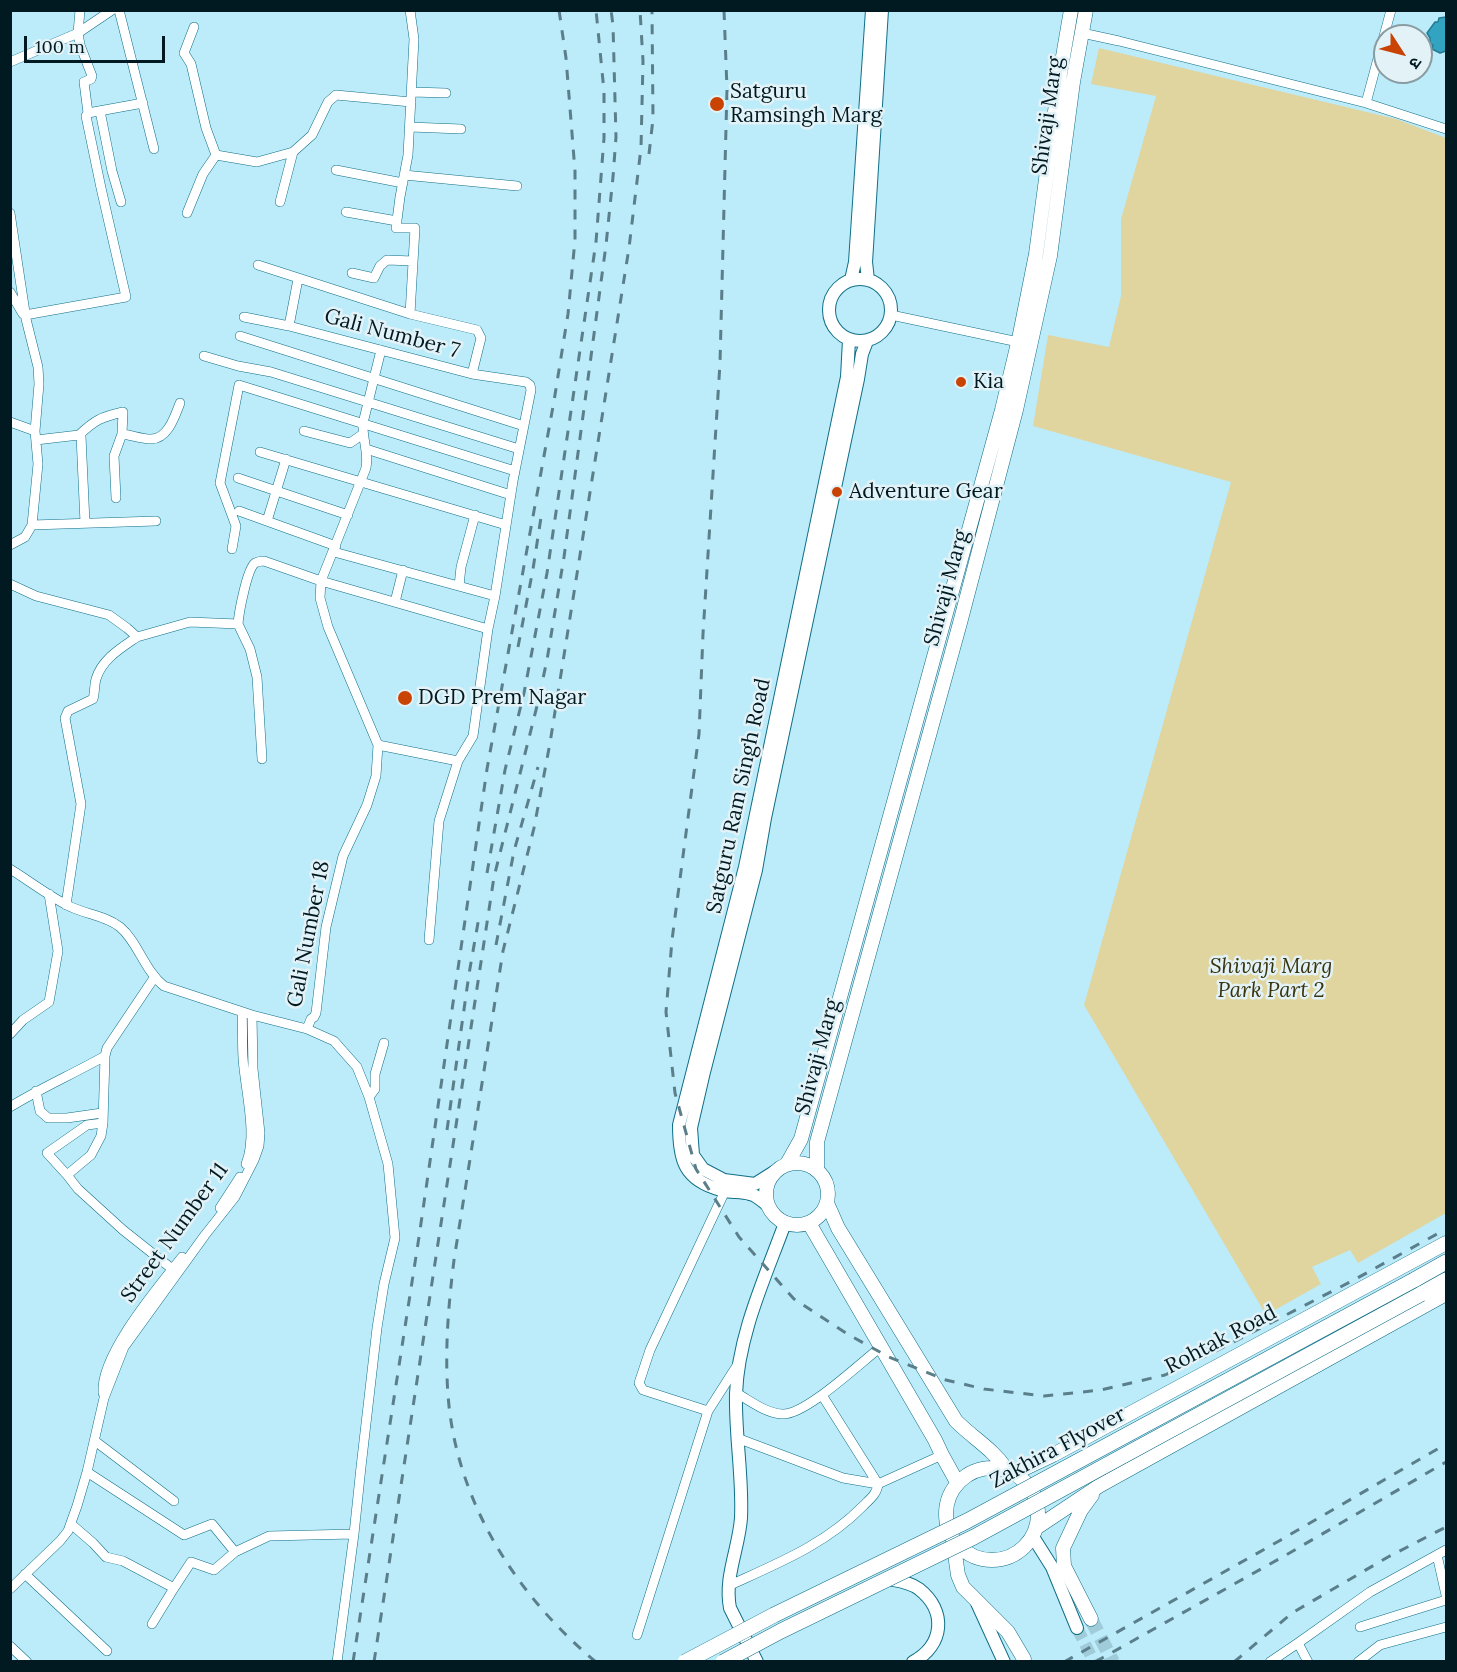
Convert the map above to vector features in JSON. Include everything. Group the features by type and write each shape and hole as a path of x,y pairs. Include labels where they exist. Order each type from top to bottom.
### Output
{"main road":[{"name":"Shivaji Marg","path":"817,1170 817,1142 1011,432 1025,344 1060,74 1071,10"},
{"name":"Shivaji Marg","path":"788,1164 805,1128 1002,410 1025,344 1050,256 1073,82 1086,10"},
{"path":"803,1163 817,1170 824,1179 828,1191 827,1203 820,1215 809,1223 797,1226 785,1223 773,1216 766,1204 766,1187 774,1172 788,1164 803,1163"},
{"path":"827,1203 838,1228 956,1421 970,1436 997,1455 1011,1471 1027,1483 1035,1497 1038,1512 1033,1534"},
{"path":"809,1223 957,1482"},
{"name":"Rohtak Road","path":"1011,1471 1053,1455 1446,1243"},
{"name":"Zakhira Flyover","path":"685,1662 774,1615 967,1521 1446,1262"},
{"name":"Zakhira Flyover","path":"723,1662 781,1631 974,1537 1446,1280"},
{"path":"953,1540 963,1551 976,1558 992,1560 1006,1558 1020,1551 1033,1534 1099,1486 1446,1294"},
{"path":"1011,1471 994,1467 980,1469 957,1482 946,1504 946,1523 953,1540 958,1575 963,1587 1008,1632 1024,1659"},
{"path":"1091,1619 1064,1566 1063,1548 1081,1510 1099,1486"},
{"path":"1052,1567 1068,1573"}],"street":[{"path":"26,317 126,297 86,116 88,113 84,82 92,76 80,45 78,33 81,10"},
{"path":"10,62 78,33 112,10"},
{"path":"119,10 154,149"},
{"path":"410,10 414,39 410,127 396,228 415,228 410,314"},
{"path":"851,280 855,262 872,10"},
{"path":"868,280 866,262 882,10"},
{"path":"1366,103 1391,10"},
{"path":"194,27 184,53 191,64 206,128 216,155"},
{"path":"1082,33 1119,40 1366,103 1446,129"},
{"path":"216,155 257,162 293,152 312,135 328,102 336,95 411,97 446,93"},
{"path":"88,113 143,104"},
{"path":"100,111 121,202"},
{"path":"410,127 460,129"},
{"path":"280,202 293,152"},
{"path":"187,213 203,174 216,155"},
{"path":"336,171 403,179 516,186"},
{"path":"346,212 397,220"},
{"path":"10,213 26,317 38,367 39,384 36,436 38,464 32,525 25,537 10,545"},
{"path":"352,273 374,278 380,266 387,260 413,261"},
{"path":"258,265 410,314 479,332 481,338 472,374"},
{"path":"289,326 298,279"},
{"path":"851,280 868,280 881,287 889,300 891,315 886,326 878,335 867,340 849,340 837,332 830,320 829,305 833,295 840,286 851,280"},
{"path":"10,292 26,317"},
{"path":"891,315 1025,344"},
{"name":"Gali Number 7","path":"244,317 289,326 472,374 526,382 530,385 531,390 524,426"},
{"path":"240,336 524,426 488,629 473,736 458,761 439,821 429,940"},
{"name":"Satguru Ram Singh Road","path":"766,1204 752,1194 725,1191 695,1179 683,1162 679,1144 679,1125 745,867 847,377 849,340"},
{"name":"Satguru Ram Singh Road","path":"774,1172 755,1184 724,1180 703,1169 693,1155 691,1128 756,870 862,354 867,340"},
{"path":"381,350 363,423 367,463 321,581 320,598 328,627 378,745 458,761"},
{"path":"204,356 238,366 272,372 519,449"},
{"path":"232,549 236,526 220,483 239,385 515,471"},
{"path":"122,434 157,438 170,427 180,403"},
{"path":"10,422 36,436 79,435 104,416 123,412 122,434 114,456 116,498"},
{"path":"304,431 350,443 363,434"},
{"path":"79,435 82,439 85,523"},
{"path":"366,449 511,495"},
{"path":"260,452 506,525"},
{"path":"267,521 286,459"},
{"path":"238,478 348,515"},
{"path":"239,512 335,549 495,596"},
{"path":"459,586 461,567 475,516"},
{"path":"32,525 156,521"},
{"path":"262,759 257,677 249,649 237,624 251,567 259,561 488,629"},
{"path":"395,602 403,570"},
{"path":"10,584 36,596 109,615 137,637"},
{"path":"66,905 81,804 65,718 68,711 93,699 96,678 105,664 114,652 137,637 190,622 237,624"},
{"name":"Gali Number 18","path":"307,1029 316,1013 326,927 343,856 367,805 376,776 378,745"},
{"path":"10,868 66,905 112,922 120,928 154,978 164,986 242,1012 307,1029 334,1041 357,1067 369,1097 388,1164 395,1238 377,1328 337,1662"},
{"path":"10,1034 23,1020 48,1002 58,951 50,894"},
{"path":"67,1175 91,1155 101,1136 107,1048 154,978"},
{"name":"Street Number 11","path":"10,1589 60,1541 70,1524 87,1472 104,1398 126,1343 240,1178 249,1157 252,1140 243,1058 242,1012"},
{"name":"Street Number 11","path":"175,1271 235,1197 249,1172 259,1146 260,1133 253,1069 252,1015"},
{"path":"369,1097 375,1089 375,1074 384,1043"},
{"path":"10,1107 50,1083 60,1081 105,1056"},
{"path":"36,1091 40,1111 48,1118 103,1118"},
{"path":"103,1118 87,1125 47,1153 78,1189 123,1230 175,1271"},
{"path":"708,1411 644,1390 639,1383 650,1350 725,1191"},
{"path":"755,1657 730,1608 728,1586 740,1523 741,1505 736,1393 739,1362 751,1317 785,1223"},
{"path":"736,1393 769,1411 785,1414 801,1409 881,1347"},
{"path":"638,1635 708,1411 739,1362"},
{"path":"728,1586 803,1552 821,1541 854,1516 877,1490 878,1484 822,1395"},
{"path":"737,1438 843,1478 878,1484 942,1455"},
{"path":"95,1441 174,1501"},
{"path":"87,1472 184,1535 212,1524 235,1552"},
{"path":"70,1524 106,1557 123,1561 174,1588"},
{"path":"152,1624 191,1562 214,1570 235,1552 269,1536 354,1534"},
{"path":"1033,1534 1052,1567 1077,1628"},
{"path":"1270,1662 1370,1592 1446,1550"},
{"path":"1360,1627 1446,1598 1437,1555"},
{"path":"25,1574 107,1652"},
{"path":"888,1579 906,1582 918,1588 938,1617 936,1640 930,1649 913,1662"},
{"path":"976,1602 1004,1662"},
{"path":"1358,1662 1380,1645 1446,1627"},
{"path":"1298,1644 1308,1662"},
{"path":"10,1646 27,1662"}],"green space":[{"name":"Shivaji Marg Park Part 2","path":"1099,48 1396,119 1446,138 1446,1213 1358,1263 1350,1250 1312,1267 1321,1284 1266,1315 1084,1005 1231,482 1033,426 1048,335 1109,347 1121,296 1121,219 1156,96 1091,84"}],"water":[{"path":"1446,17 1446,51 1440,53 1433,50 1433,25 1438,22 1439,18"}],"tunnel":[{"path":"1091,1619 1113,1662"},
{"path":"1077,1628 1094,1662"}],"railway":[{"path":"353,1662 419,1237 487,769 568,314 575,240 575,171 566,58 559,10"},
{"path":"487,873 505,770 524,693 547,573 596,242 604,138 604,91 596,10"},
{"path":"374,1662 494,877 537,706 564,557 613,177 616,137 611,10"},
{"path":"596,1662 542,1609 518,1579 497,1548 480,1514 455,1443 449,1406 447,1351 448,1314 454,1260 503,951 534,828 550,743 629,248 641,148 643,61 640,10"},
{"path":"649,154 653,119 652,10"},
{"path":"724,10 727,89 720,363 699,734 672,940 666,1012 675,1093 696,1169 739,1237 794,1299 849,1335 889,1357 946,1380 984,1389 1044,1396 1101,1390 1165,1375 1352,1281 1446,1229"},
{"path":"518,647 542,511"},
{"path":"496,945 514,851 538,767"},
{"path":"447,1130 479,917"},
{"path":"1064,1662 1446,1444"},
{"path":"1095,1662 1446,1462"},
{"path":"1234,1662 1292,1613 1388,1557 1446,1527"}],"place":[{"name":"Satguru Ramsingh Marg","path":"717,104"},
{"name":"Kia","path":"961,382"},
{"name":"Adventure Gear","path":"837,492"},
{"name":"DGD Prem Nagar","path":"405,698"}]}
